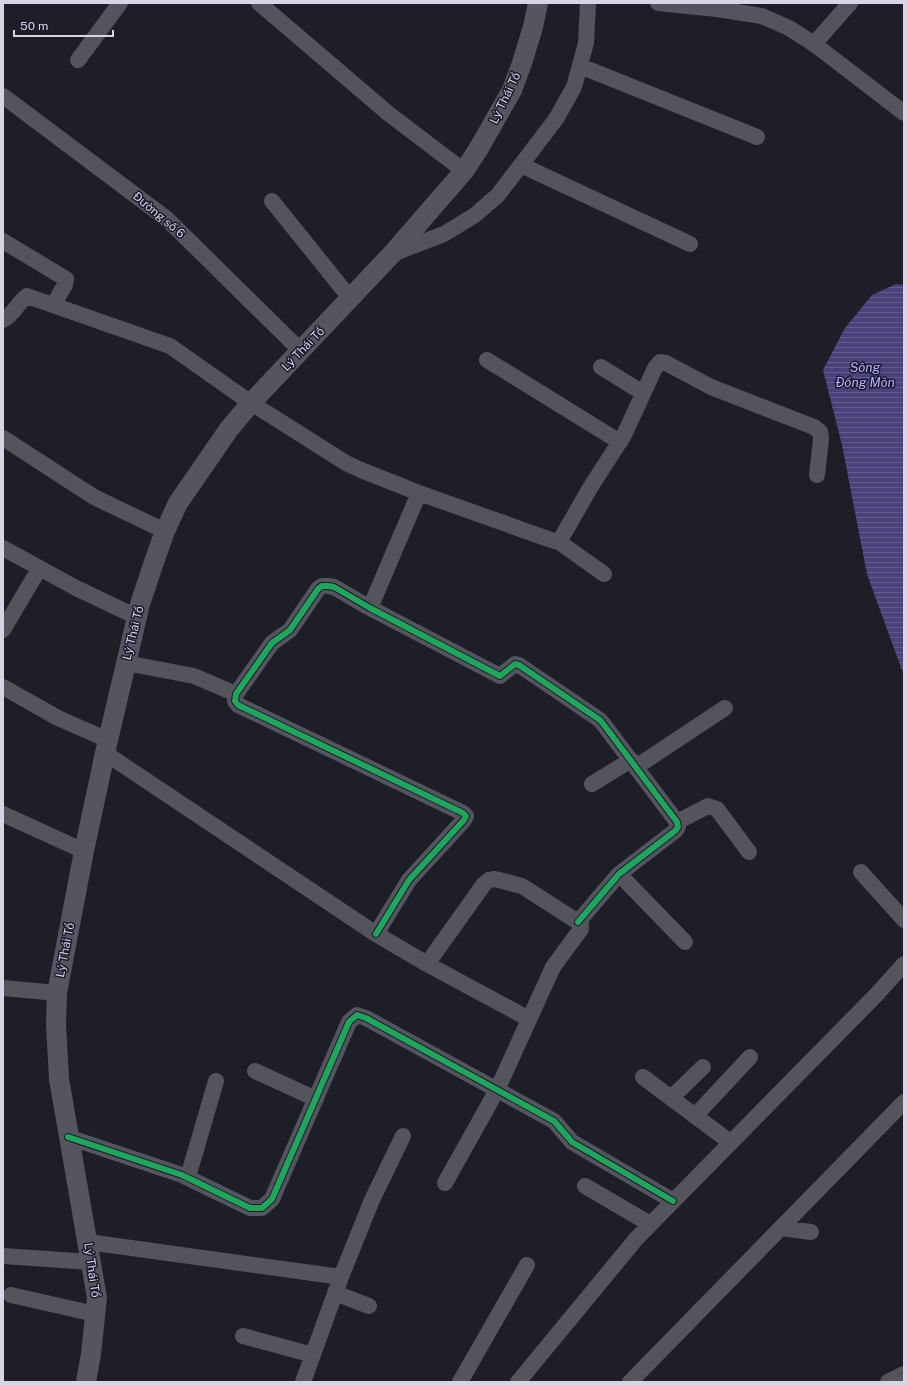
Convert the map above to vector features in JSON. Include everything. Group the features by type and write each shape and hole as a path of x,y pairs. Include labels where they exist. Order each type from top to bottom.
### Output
{"main road":[{"name":"Lý Thái Tổ","path":"86,1382 91,1354 97,1298 59,1079 56,1024 57,993 84,851 107,746 137,617 153,565 165,531 178,503 229,429 251,403 392,254 464,171 512,90 533,27 538,3"}],"street":[{"path":"78,60 120,3"},
{"path":"259,3 389,114 464,171"},
{"path":"392,254 444,234 475,215 498,195 556,119 574,87 586,43 588,3"},
{"path":"658,3 718,9 762,16 789,28 814,44 904,113"},
{"path":"814,44 850,3"},
{"path":"580,66 757,137"},
{"name":"Đường số 6","path":"3,96 167,218 301,351"},
{"path":"521,165 690,244"},
{"path":"272,201 350,298"},
{"path":"3,241 66,279 65,285 53,305"},
{"path":"3,320 12,314 22,299 26,296 170,346 251,403 346,463 419,493 554,542 559,542 604,574"},
{"path":"487,360 620,442"},
{"path":"559,542 590,488 620,442 655,368 660,362 666,363 711,387 814,427 820,432 821,439 817,475"},
{"path":"601,367 643,393"},
{"path":"3,438 94,497 165,531"},
{"path":"370,608 419,493"},
{"path":"3,548 76,588 137,617"},
{"path":"3,630 39,568"},
{"path":"376,934 409,880 466,816 463,813 241,708 235,702 236,694 272,643 290,630 314,594 322,586 334,587 370,608 500,676 515,664 519,665 600,720 678,822 678,827 675,831 619,874 578,922"},
{"path":"126,663 194,676 236,694"},
{"path":"3,687 107,746 376,934 427,964 529,1019"},
{"path":"592,784 633,764 724,708"},
{"path":"678,822 708,806 712,806 717,809 749,852"},
{"path":"3,814 84,851"},
{"path":"861,872 904,920"},
{"path":"619,874 685,942"},
{"path":"427,964 484,884 489,880 495,879 522,886 581,925 581,929 553,967 497,1090 445,1183"},
{"path":"518,1382 636,1239 872,999 904,964"},
{"path":"3,988 57,993"},
{"path":"68,1137 188,1177 250,1208 262,1208 272,1199 349,1022 357,1016 366,1018 554,1121 572,1142 673,1201"},
{"path":"695,1116 750,1057"},
{"path":"671,1098 703,1067"},
{"path":"254,1071 316,1099"},
{"path":"643,1077 730,1142"},
{"path":"188,1177 216,1081"},
{"path":"630,1382 904,1102"},
{"path":"303,1382 335,1293 372,1200 403,1136"},
{"path":"585,1186 650,1224"},
{"path":"781,1228 811,1232"},
{"path":"88,1242 342,1277"},
{"path":"3,1256 91,1262"},
{"path":"460,1382 527,1265"},
{"path":"335,1293 369,1306"},
{"path":"11,1295 95,1314"},
{"path":"243,1336 313,1355"},
{"path":"888,1382 904,1374"}],"water":[{"name":"Sông Đồng Môn","path":"896,284 904,285 904,676 867,574 842,445 823,370 845,328 872,295"}],"cycle path":[{"path":"376,934 409,880 466,816 463,813 238,705 235,701 236,694 272,643 290,630 318,589 322,586 334,587 370,608 500,676 515,664 519,665 600,720 604,725 677,822 678,827 675,831 619,874 578,922"},
{"path":"68,1137 182,1175 250,1208 262,1208 272,1199 349,1022 357,1015 366,1018 554,1121 572,1142 673,1201"}]}
